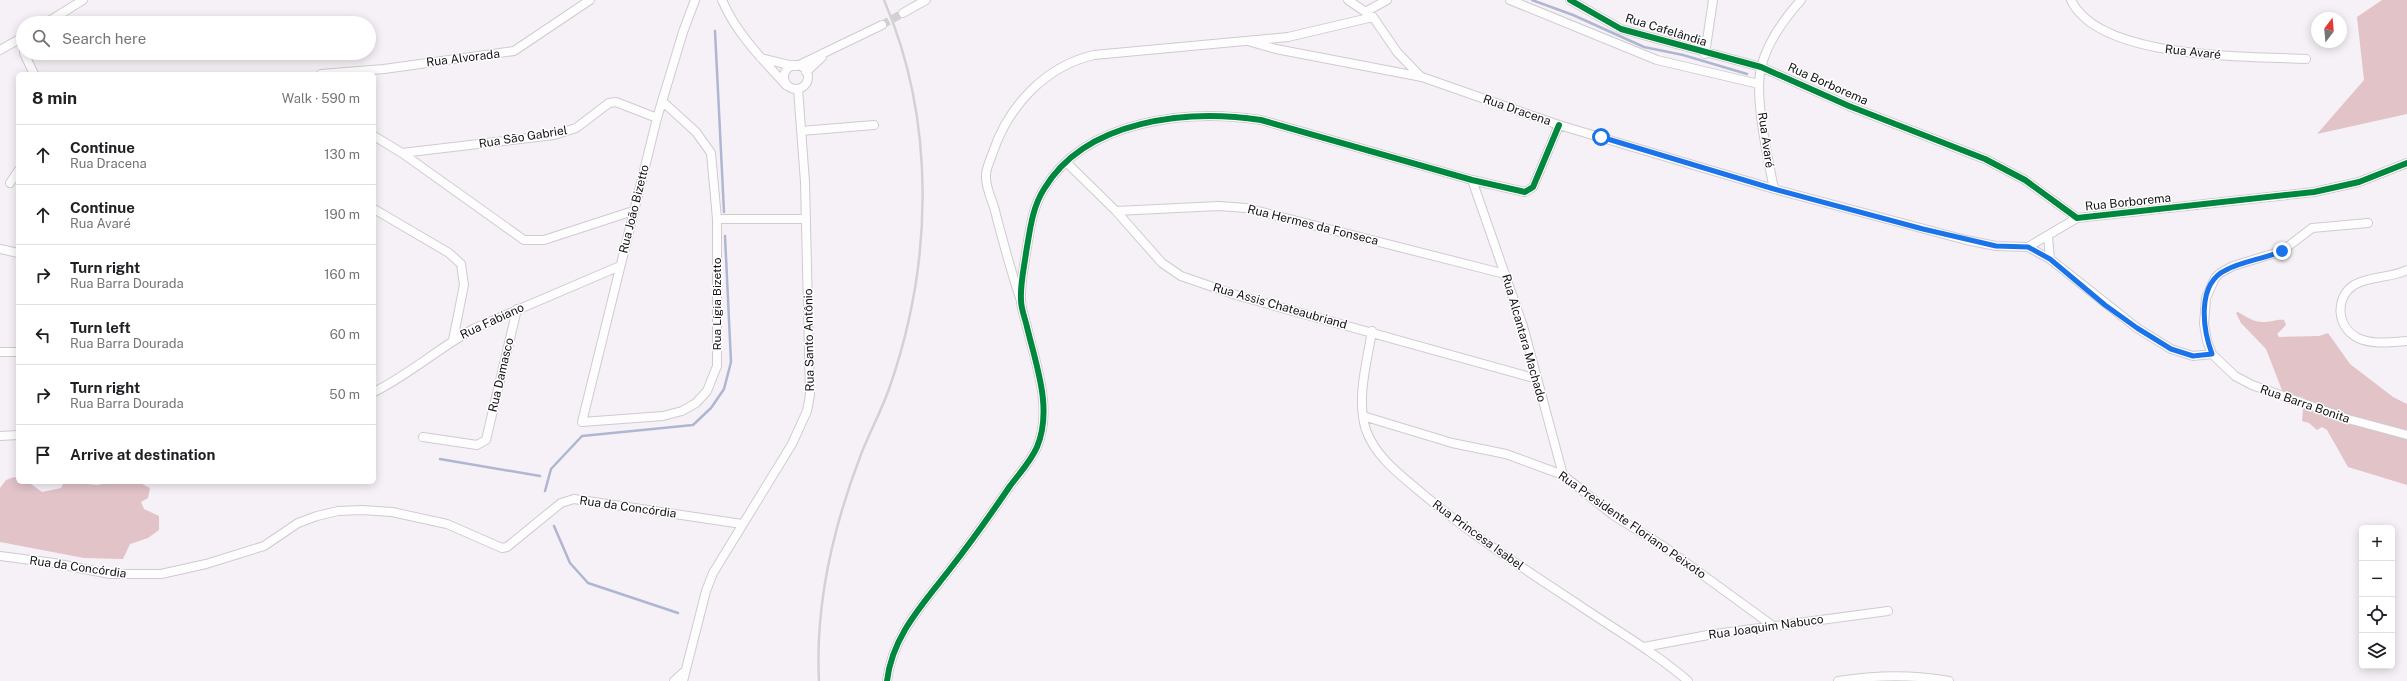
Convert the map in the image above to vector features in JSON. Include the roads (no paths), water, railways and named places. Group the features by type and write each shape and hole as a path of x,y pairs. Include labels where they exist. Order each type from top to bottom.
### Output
{"street":[{"path":"57,16 83,0"},
{"name":"Rua Alvorada","path":"346,72 384,69 514,51 590,0"},
{"name":"Rua João Bizetto","path":"582,422 657,118 683,32 695,0"},
{"path":"722,0 729,17 760,58 786,85 798,89 807,81 806,72"},
{"path":"903,13 926,0"},
{"name":"Rua Dracena","path":"1348,0 1373,17 1397,52 1422,77"},
{"path":"1366,11 1387,0"},
{"path":"1510,0 1652,59 1759,84"},
{"name":"Rua Cafelândia","path":"1570,0 1621,29 1705,54 1761,67"},
{"path":"1705,54 1713,0"},
{"name":"Rua Avaré","path":"1774,189 1764,134 1759,84 1761,67 1779,28 1801,0"},
{"name":"Rua Avaré","path":"2071,0 2080,14 2096,25 2138,43 2170,51 2306,59"},
{"path":"887,681 895,647 908,623 981,528 1037,446 1043,417 1042,392 1021,300 1006,254 986,174 1000,132 1009,118 1034,88 1059,67 1076,59 1094,55 1251,42 1329,29 1373,17"},
{"path":"786,85 785,73 795,66 882,25"},
{"path":"0,50 16,42"},
{"name":"Rua Dracena","path":"1251,42 1276,49 1422,77 1559,125 1774,189"},
{"path":"806,72 827,52"},
{"path":"760,58 795,66 806,72"},
{"path":"27,60 33,72"},
{"name":"Rua Borborema","path":"1761,67 1849,106 1985,159 2025,180 2078,218 2320,191 2359,182 2407,162"},
{"name":"Rua Santo Antônio","path":"683,681 684,672 713,573 792,444 806,411 810,395 806,219 798,89"},
{"name":"Rua Lígia Bizetto","path":"582,422 663,416 682,411 696,403 707,391 717,366 717,219 711,153 696,132 662,101"},
{"name":"Rua São Gabriel","path":"402,153 554,135 576,128 609,103 616,102 657,118"},
{"path":"1021,300 1031,221 1035,206 1044,188 1066,162 1088,144 1115,130 1168,120 1230,117 1261,120 1472,180 1520,192 1528,191 1533,187 1559,125"},
{"path":"801,131 874,125"},
{"path":"376,137 402,153 524,240 544,240 633,211"},
{"name":"Rua Assis Chateaubriand","path":"1066,162 1116,211 1162,263 1181,276 1236,295 1372,331 1537,379"},
{"path":"10,183 16,174"},
{"name":"Rua Alcantara Machado","path":"1472,180 1523,326 1563,475"},
{"path":"1774,189 1966,240 1996,246 2028,247 2050,259 2105,305 2171,349 2193,356 2212,354 2207,341 2204,310 2209,288 2220,273 2233,266 2282,251 2312,228 2368,223"},
{"name":"Rua Hermes da Fonseca","path":"1116,211 1219,206 1246,208 1505,274"},
{"path":"376,210 449,253 461,264 464,284 453,340"},
{"path":"2028,247 2048,237 2078,218"},
{"path":"717,219 806,219"},
{"path":"2048,237 2050,259"},
{"path":"0,249 16,253"},
{"name":"Rua Fabiano","path":"376,391 389,385 453,340 475,328 620,266"},
{"path":"2407,270 2356,284 2344,296 2340,312 2350,332 2358,338 2369,341 2407,341"},
{"name":"Rua Damasco","path":"423,437 477,445 486,440 517,309"},
{"name":"Rua Princesa Isabel","path":"1372,331 1363,391 1363,416 1370,440 1378,452 1396,472 1434,504 1479,538 1644,647 1688,681"},
{"path":"0,352 16,352"},
{"name":"Rua Barra Bonita","path":"2212,354 2235,376 2252,386 2348,419 2407,435"},
{"name":"Rua Presidente Floriano Peixoto","path":"1363,416 1452,443 1506,454 1563,475 1613,515 1663,546 1773,626"},
{"path":"0,436 16,435"},
{"name":"Rua da Concórdia","path":"0,556 54,563 110,574 161,574 206,564 264,546 298,523 317,516 338,511 362,510 392,512 447,524 502,548 508,547 561,503 574,499 742,524"},
{"name":"Rua Joaquim Nabuco","path":"1644,647 1773,626 1888,611"},
{"path":"674,681 684,672"},
{"path":"1838,681 1864,677 1895,676 1949,681"}],"waterway":[{"path":"1532,0 1573,15 1644,47 1683,55 1747,74"},
{"path":"715,31 724,212"},
{"path":"545,491 551,469 582,436 693,425 711,408 724,389 731,362 725,236"},
{"path":"440,459 540,476"},
{"path":"554,526 570,563 588,583 678,613"}],"tunnel":[{"path":"882,25 903,13"}],"railway":[{"path":"819,681 820,624 823,595 834,539 850,484 887,395 904,339 915,290 921,241 923,192 920,143 913,94 901,46 884,0"}]}
